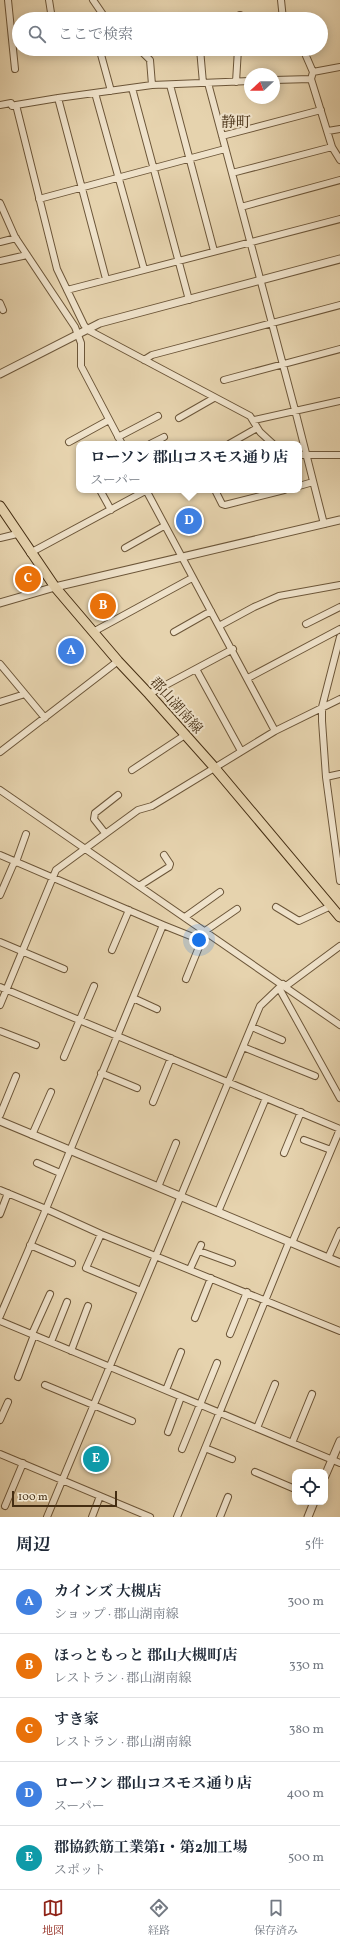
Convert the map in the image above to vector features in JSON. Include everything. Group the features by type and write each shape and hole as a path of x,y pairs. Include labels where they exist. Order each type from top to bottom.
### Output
{"main road":[{"name":"郡山湖南線","path":"0,506 17,534 55,587 118,661 214,768 340,916"}],"street":[{"path":"8,0 12,39"},
{"path":"49,0 51,12"},
{"path":"93,0 101,12"},
{"path":"281,0 282,12"},
{"path":"14,56 15,69"},
{"path":"101,56 111,91"},
{"path":"146,56 150,60 152,85"},
{"path":"201,56 206,83 232,173 324,524"},
{"path":"236,82 238,56"},
{"path":"306,56 314,72 311,79 332,147 340,160"},
{"path":"314,72 340,66"},
{"path":"280,80 311,79"},
{"path":"0,105 11,103 12,106 152,85 244,81"},
{"path":"170,85 214,251"},
{"path":"132,88 189,300"},
{"path":"95,93 144,269"},
{"path":"58,98 106,279"},
{"path":"16,105 57,268 87,328 214,398 250,416 254,420 257,428 270,441"},
{"path":"222,136 321,110"},
{"path":"328,132 340,129"},
{"path":"232,173 332,147"},
{"path":"39,199 225,149"},
{"path":"241,207 340,180"},
{"path":"0,203 16,238 78,333 81,343 81,366 120,441"},
{"path":"67,290 340,219"},
{"path":"0,242 16,238"},
{"path":"0,261 27,255"},
{"path":"0,374 87,328 340,259"},
{"path":"0,304 3,310"},
{"path":"144,360 152,355 340,305"},
{"path":"224,380 340,349"},
{"path":"179,418 214,398"},
{"path":"254,420 340,401"},
{"path":"118,437 158,416"},
{"path":"69,442 109,420"},
{"path":"234,441 257,428"},
{"path":"155,441 164,436"},
{"path":"302,455 340,455"},
{"path":"302,485 313,482"},
{"path":"102,493 111,510"},
{"path":"30,553 142,493"},
{"path":"148,493 164,526 233,649 275,731"},
{"path":"216,493 224,505 272,493"},
{"path":"0,603 55,587 340,520"},
{"path":"125,548 164,526"},
{"path":"0,538 17,534"},
{"path":"93,632 192,578"},
{"path":"219,626 254,607 279,596 340,586"},
{"path":"306,624 340,607"},
{"path":"174,632 211,612"},
{"path":"248,678 340,629"},
{"path":"340,637 322,707 326,777 339,857 340,881"},
{"path":"149,694 233,649"},
{"path":"0,752 118,661"},
{"path":"0,664 45,718"},
{"path":"196,669 240,751"},
{"path":"0,702 25,694"},
{"path":"0,1005 57,868 138,810 152,806 275,731 340,699"},
{"path":"132,770 185,735"},
{"path":"326,777 340,774"},
{"path":"0,790 340,1025"},
{"path":"104,833 94,819 95,812 118,795"},
{"path":"332,817 340,815"},
{"path":"0,895 13,865 16,862 26,834"},
{"path":"0,855 53,876 198,939"},
{"path":"139,886 169,867 170,864 164,855"},
{"path":"185,917 220,892"},
{"path":"276,907 299,921 331,906"},
{"path":"186,978 199,947 198,939 205,931 237,909"},
{"path":"112,950 129,910"},
{"path":"0,1316 164,925"},
{"path":"0,942 64,969"},
{"path":"47,1517 260,1006 283,986 340,946"},
{"path":"0,986 340,1129 290,1242 177,1517"},
{"path":"64,1057 94,986"},
{"path":"283,986 339,1096"},
{"path":"133,998 157,1009"},
{"path":"252,1027 282,1040"},
{"path":"0,1030 36,1045"},
{"path":"243,1047 315,1076"},
{"path":"153,1102 171,1058"},
{"path":"101,1073 137,1088"},
{"path":"0,1115 16,1076"},
{"path":"32,1135 51,1092"},
{"path":"218,1212 266,1098"},
{"path":"284,1153 301,1112"},
{"path":"0,1121 340,1263"},
{"path":"304,1140 331,1150"},
{"path":"158,1187 176,1143"},
{"path":"37,1163 60,1173"},
{"path":"0,1190 101,1234 156,1255 340,1331"},
{"path":"0,1214 8,1193"},
{"path":"328,1258 340,1231"},
{"path":"101,1234 86,1268 141,1291"},
{"path":"30,1245 72,1263"},
{"path":"190,1269 200,1248 232,1264"},
{"path":"195,1318 211,1278"},
{"path":"230,1334 247,1292"},
{"path":"18,1377 50,1294"},
{"path":"51,1342 67,1302"},
{"path":"71,1351 88,1306"},
{"path":"0,1321 340,1463"},
{"path":"166,1390 181,1352"},
{"path":"182,1448 217,1363"},
{"path":"257,1428 275,1384"},
{"path":"45,1385 132,1421"},
{"path":"292,1443 312,1394"},
{"path":"168,1432 182,1397"},
{"path":"0,1420 8,1402"},
{"path":"328,1469 340,1441"},
{"path":"205,1448 232,1459"},
{"path":"0,1462 1,1454 100,1496 135,1514 150,1517"},
{"path":"5,1506 23,1463"},
{"path":"255,1472 292,1488"},
{"path":"92,1517 100,1496"},
{"path":"220,1517 228,1497"},
{"path":"308,1517 313,1505"}],"place":[{"name":"ローソン 郡山コスモス通り店","path":"189,521"},
{"name":"すき家","path":"28,579"},
{"name":"ほっともっと 郡山大槻町店","path":"103,606"},
{"name":"カインズ 大槻店","path":"71,651"},
{"name":"郡協鉄筋工業第1・第2加工場","path":"96,1459"}],"district":[{"name":"静町","path":"236,122"}]}
